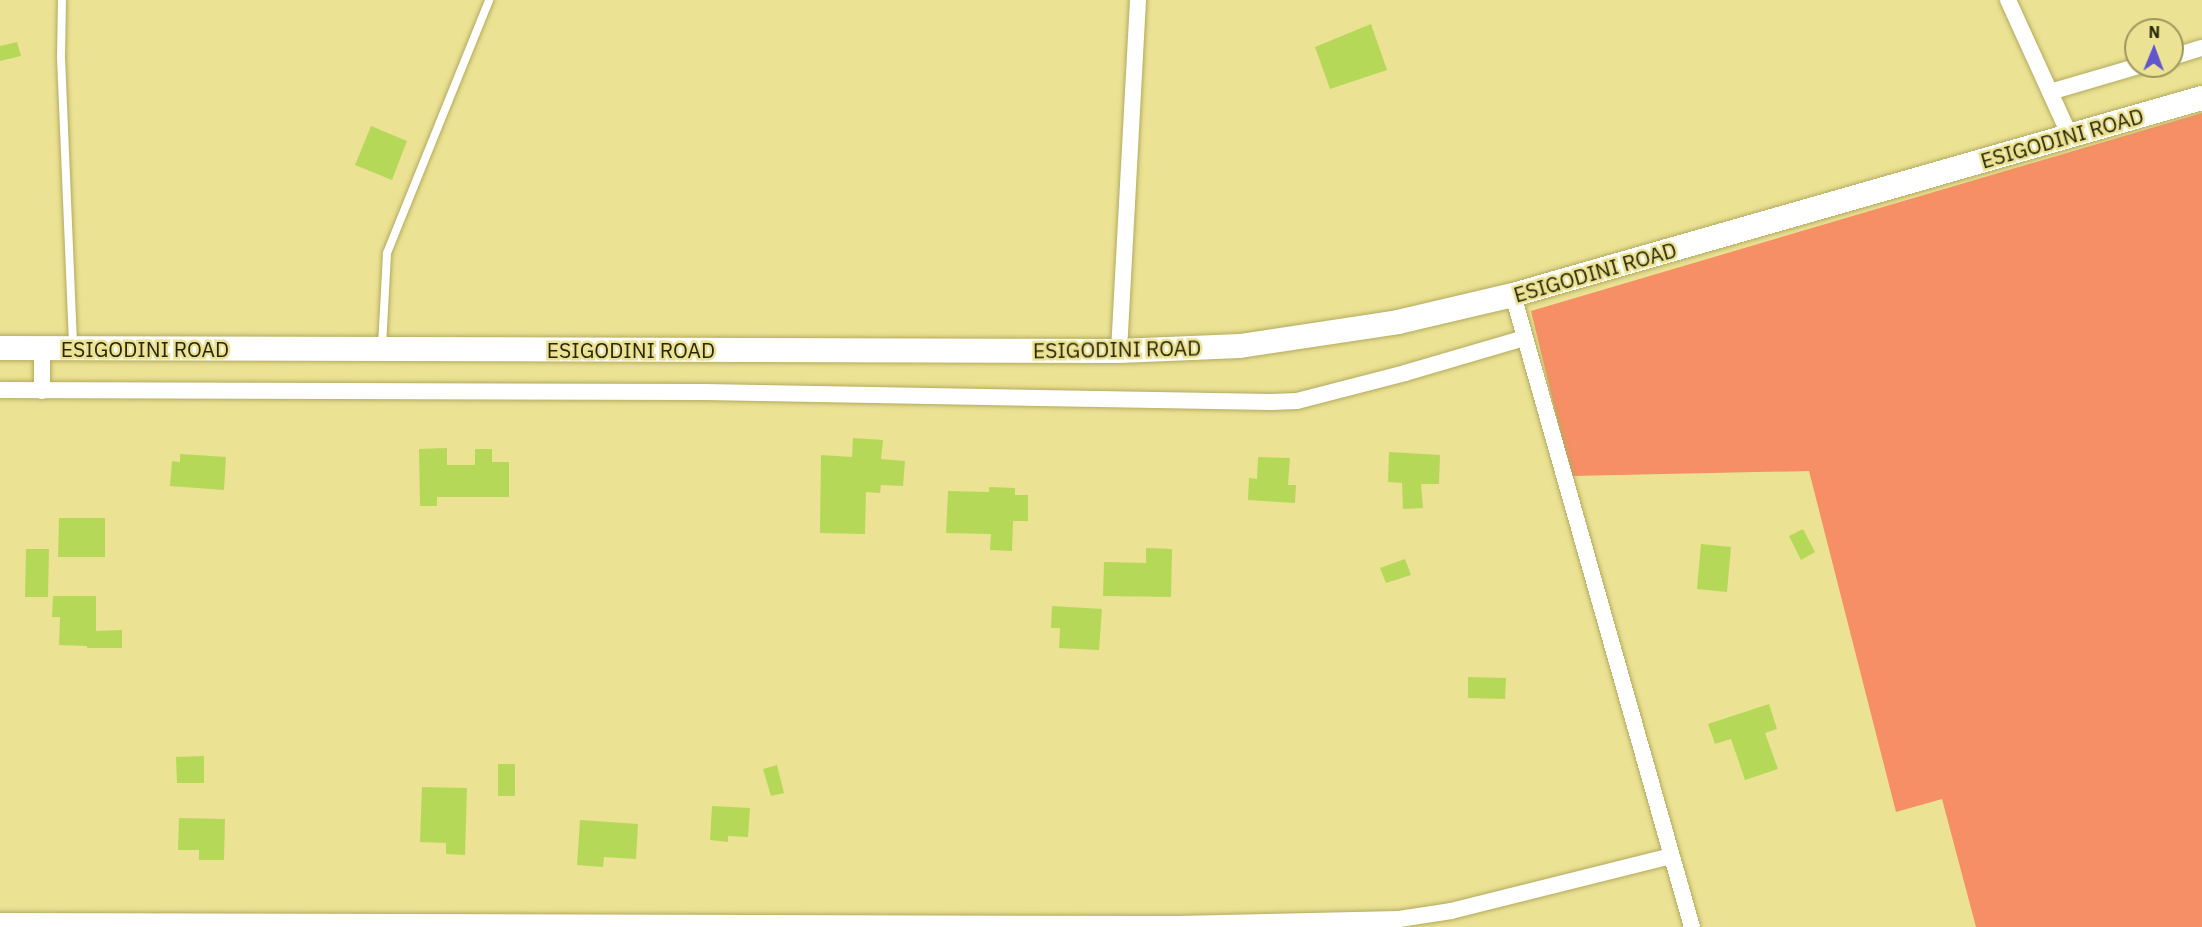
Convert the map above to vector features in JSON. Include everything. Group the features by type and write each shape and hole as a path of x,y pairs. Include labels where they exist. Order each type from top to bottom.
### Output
{"main road":[{"name":"ESIGODINI ROAD","path":"0,348 1119,351 1240,346 1295,340 1398,321 1513,295 2202,98"}],"street":[{"path":"1119,351 1138,0"},
{"path":"2008,0 2070,136"},
{"path":"2184,53 2202,48"},
{"path":"2050,92 2124,70"},
{"path":"1513,295 1692,927"},
{"path":"0,390 704,392 1270,402 1297,400 1395,376 1525,338"},
{"path":"42,349 42,391"},
{"path":"0,921 1179,925 1423,916 1671,856"}],"lane":[{"path":"62,0 61,57 73,348"},
{"path":"382,350 387,253 489,0"}],"shaded area":[{"path":"2202,113 2202,927 1976,927 1942,799 1896,812 1809,471 1571,476 1531,311"}],"building":[{"path":"1371,24 1387,70 1330,89 1315,47"},
{"path":"17,42 21,56 0,61 0,46"},
{"path":"371,126 407,141 392,180 355,165"},
{"path":"853,438 883,440 881,459 905,461 903,486 881,485 880,493 866,492 865,534 820,533 821,455 852,457"},
{"path":"447,448 447,465 475,465 475,449 492,449 492,462 509,462 509,497 437,497 437,506 420,506 419,449"},
{"path":"1389,452 1440,455 1439,484 1421,484 1423,508 1403,509 1402,483 1388,482"},
{"path":"180,454 226,457 224,490 170,486 172,461 180,462"},
{"path":"1258,457 1290,458 1288,485 1296,485 1295,503 1248,500 1249,478 1257,479"},
{"path":"989,487 1015,488 1015,495 1028,495 1028,521 1013,521 1012,551 990,550 991,534 946,533 948,491 989,492"},
{"path":"59,518 105,518 105,557 58,557"},
{"path":"1803,529 1815,552 1801,560 1789,536"},
{"path":"1701,544 1731,547 1727,592 1697,589"},
{"path":"1146,548 1172,549 1171,597 1103,596 1104,562 1146,563"},
{"path":"26,549 49,549 48,597 25,597"},
{"path":"1405,559 1411,575 1386,583 1380,568"},
{"path":"53,596 96,596 96,631 122,630 122,648 59,645 60,617 52,617"},
{"path":"1052,606 1102,609 1099,650 1059,648 1060,628 1051,628"},
{"path":"1468,677 1506,678 1505,699 1468,698"},
{"path":"1769,704 1777,729 1765,733 1778,769 1745,780 1731,739 1715,744 1708,724"},
{"path":"204,756 204,783 177,783 176,757"},
{"path":"498,764 515,764 515,796 498,796"},
{"path":"777,765 784,793 771,796 763,769"},
{"path":"422,787 467,788 465,855 446,854 446,843 420,842"},
{"path":"712,806 750,808 748,837 728,836 728,842 710,840"},
{"path":"179,818 225,819 224,860 199,860 199,850 178,850"},
{"path":"580,820 638,824 636,859 604,857 603,867 577,865"}]}
